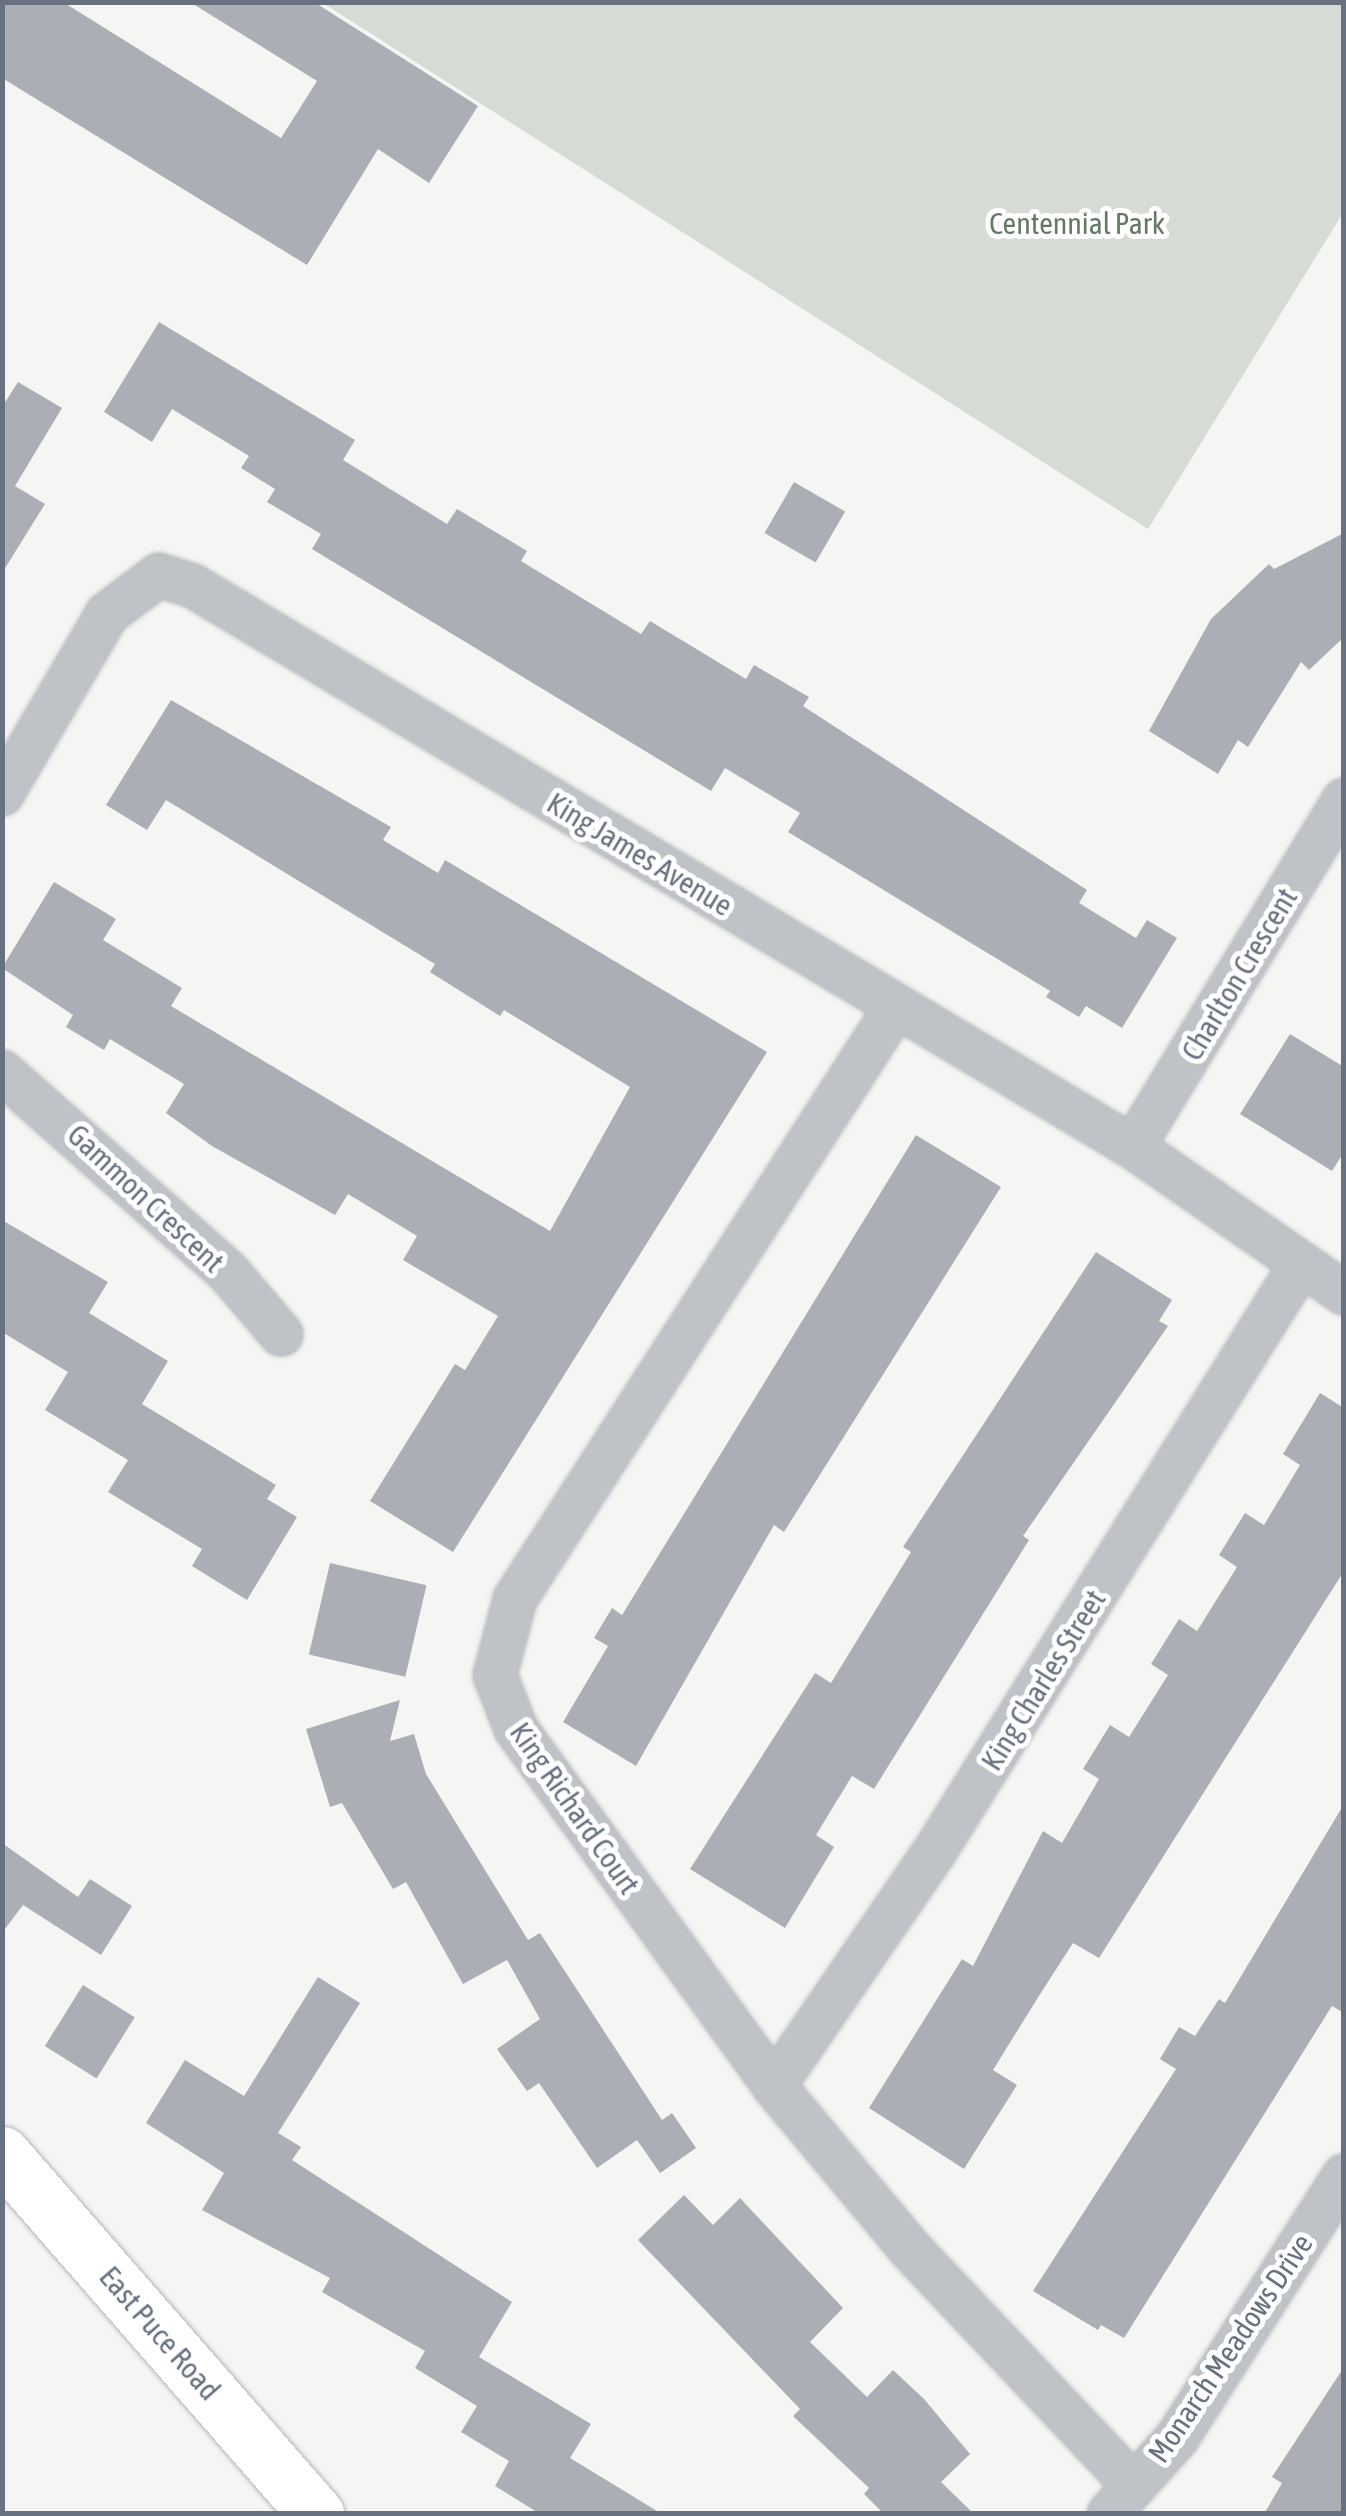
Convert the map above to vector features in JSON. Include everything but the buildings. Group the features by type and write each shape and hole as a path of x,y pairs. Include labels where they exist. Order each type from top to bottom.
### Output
{"main road":[{"name":"East Puce Road","path":"2,2154 316,2514"}],"street":[{"name":"King James Avenue","path":"2,794 107,614 159,574 193,586 1133,1147 1344,1293"},
{"name":"Charlton Crescent","path":"1133,1147 1344,800"},
{"name":"King Richard Court","path":"896,1007 515,1599 499,1636 495,1675 516,1729 774,2086 1121,2500"},
{"name":"Gammon Crescent","path":"2,1072 228,1272 282,1334"},
{"name":"King Charles Street","path":"774,2086 935,1851 1300,1266"},
{"name":"Monarch Meadows Drive","path":"1121,2500 1177,2438 1344,2176"}],"green space":[{"name":"Centennial Park","path":"323,3 1343,3 1343,213 1148,529"}]}
